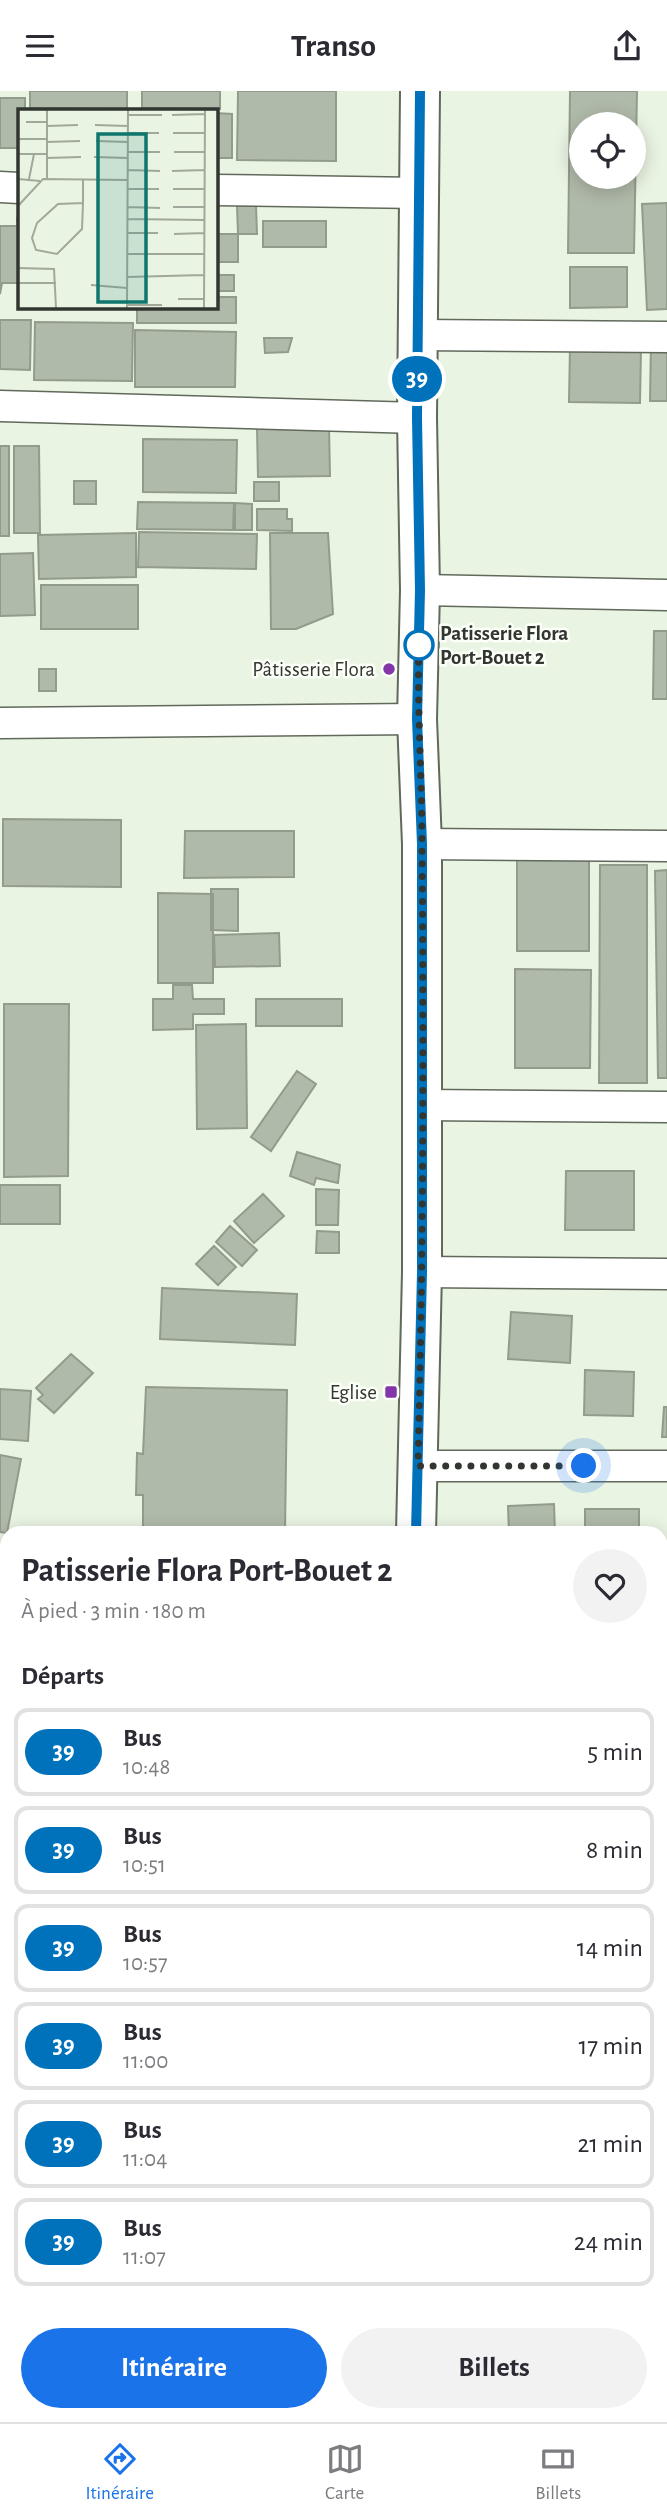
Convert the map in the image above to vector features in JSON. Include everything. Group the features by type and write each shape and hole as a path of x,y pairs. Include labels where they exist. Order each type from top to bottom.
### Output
{"street":[{"path":"416,1526 422,1272 422,844 417,719 420,590 417,418 420,91"},
{"path":"0,187 18,188"},
{"path":"217,190 419,193"},
{"path":"418,335 667,337"},
{"path":"0,406 417,418"},
{"path":"420,590 667,595"},
{"path":"0,723 417,719"},
{"path":"422,844 667,846"},
{"path":"422,1105 667,1107"},
{"path":"422,1272 667,1275"},
{"path":"418,1466 667,1466"}],"building":[{"path":"30,91 127,91 127,109 30,108"},
{"path":"142,91 220,91 220,109 142,108"},
{"path":"238,91 336,91 336,161 237,160"},
{"path":"570,91 637,91 637,112 570,112"},
{"path":"0,98 25,98 25,109 18,109 18,148 0,148"},
{"path":"217,113 232,114 232,158 217,158"},
{"path":"569,172 569,189 635,189 634,253 568,253"},
{"path":"667,203 667,309 647,310 642,204"},
{"path":"237,205 256,206 257,234 238,234"},
{"path":"263,221 326,221 326,247 263,247"},
{"path":"0,226 18,226 18,283 2,283 0,294"},
{"path":"217,234 238,234 238,262 218,262 218,268"},
{"path":"570,267 627,267 627,307 570,308"},
{"path":"217,275 234,275 234,291 217,291"},
{"path":"217,297 236,297 236,323 137,323 137,308 217,308"},
{"path":"0,320 31,320 30,370 0,369"},
{"path":"35,322 133,323 132,381 34,380"},
{"path":"135,330 236,332 235,387 135,387"},
{"path":"264,338 292,338 288,352 265,353"},
{"path":"651,342 667,343 667,401 650,401"},
{"path":"570,346 641,348 640,403 569,402"},
{"path":"329,427 330,476 258,477 257,428"},
{"path":"143,439 237,440 236,493 143,492"},
{"path":"0,446 9,446 9,536 0,536"},
{"path":"14,446 39,446 40,533 14,533"},
{"path":"74,481 96,481 96,504 74,504"},
{"path":"254,482 279,482 279,501 254,501"},
{"path":"138,502 234,503 233,530 137,529"},
{"path":"235,503 252,504 252,530 235,530"},
{"path":"257,509 287,509 287,519 292,519 292,531 257,530"},
{"path":"139,532 257,534 256,569 138,567"},
{"path":"136,533 136,577 39,579 38,535"},
{"path":"270,533 328,533 333,614 296,629 271,629"},
{"path":"33,553 35,615 0,616 0,554"},
{"path":"41,585 138,585 138,629 41,629"},
{"path":"654,631 667,631 667,699 653,699"},
{"path":"39,669 56,669 56,691 39,691"},
{"path":"3,819 121,820 121,887 3,886"},
{"path":"185,831 294,831 294,877 184,878"},
{"path":"517,853 589,853 589,951 517,951"},
{"path":"600,865 647,865 647,1083 599,1083"},
{"path":"667,870 667,1078 658,1078 655,871"},
{"path":"211,889 238,889 238,931 211,930"},
{"path":"158,893 213,894 213,983 158,983"},
{"path":"279,933 280,966 215,967 214,935"},
{"path":"515,969 591,970 590,1068 515,1068"},
{"path":"173,985 192,985 193,999 224,999 224,1014 193,1014 193,1029 153,1030 153,999 173,999"},
{"path":"256,999 342,999 342,1026 256,1026"},
{"path":"4,1004 69,1004 68,1176 4,1177"},
{"path":"246,1024 247,1128 197,1129 196,1025"},
{"path":"297,1071 316,1084 271,1151 251,1137"},
{"path":"297,1152 340,1165 338,1183 316,1178 314,1185 290,1176"},
{"path":"566,1171 634,1171 634,1230 565,1230"},
{"path":"0,1185 60,1185 60,1224 0,1224"},
{"path":"316,1189 339,1190 338,1225 316,1225"},
{"path":"263,1194 284,1216 254,1243 234,1221"},
{"path":"230,1226 257,1250 242,1266 216,1242"},
{"path":"317,1231 339,1232 339,1253 316,1253"},
{"path":"214,1246 236,1267 218,1285 196,1264"},
{"path":"162,1288 297,1294 295,1345 160,1339"},
{"path":"511,1312 572,1316 570,1363 508,1359"},
{"path":"71,1354 93,1373 54,1413 38,1399 43,1395 36,1388"},
{"path":"585,1370 634,1372 633,1416 584,1415"},
{"path":"146,1387 287,1390 285,1526 143,1526 143,1495 136,1495 137,1453 143,1454"},
{"path":"0,1389 31,1391 28,1441 0,1439"},
{"path":"664,1407 667,1407 667,1437 662,1437"},
{"path":"0,1455 21,1459 8,1526 0,1526"},
{"path":"554,1504 555,1526 509,1526 508,1506"},
{"path":"585,1509 639,1509 639,1526 585,1526"}],"bus line":[{"name":"39","path":"416,1526 422,1272 422,844 417,719 420,590 417,418 420,91"}],"place":[{"name":"Patisserie Flora Port-Bouet 2","path":"419,645"},
{"name":"Pâtisserie Flora","path":"389,669"},
{"name":"Eglise","path":"391,1392"}],"route":[{"path":"419,645 419,641 417,719 422,844 422,1272 418,1466 584,1466"}]}
